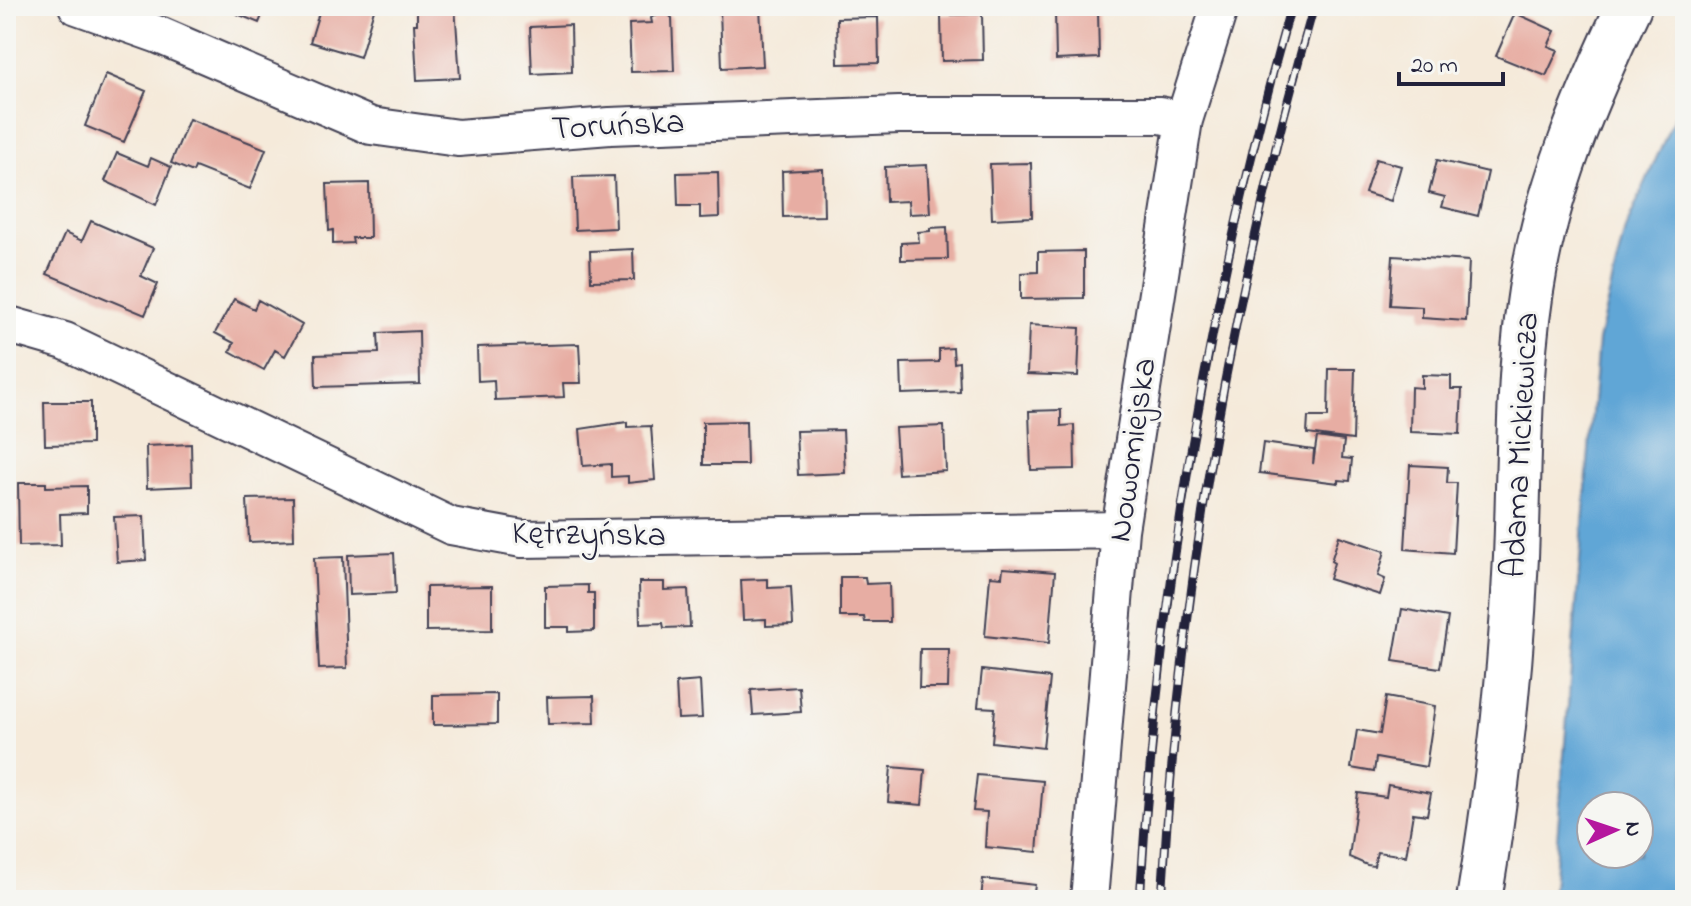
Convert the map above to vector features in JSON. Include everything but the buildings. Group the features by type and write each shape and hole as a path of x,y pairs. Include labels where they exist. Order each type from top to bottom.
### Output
{"street":[{"name":"Toruńska","path":"77,6 159,35 371,126 458,138 610,126 899,115 1160,115 1184,120"},
{"name":"Nowomiejska","path":"1089,900 1120,530 1184,120 1220,6"},
{"name":"Adama Mickiewicza","path":"1479,900 1505,723 1516,560 1523,379 1535,266 1577,123 1629,6"},
{"name":"Kętrzyńska","path":"6,324 65,341 451,526 522,539 1120,530"}],"water":[{"path":"1685,93 1685,900 1552,900 1598,341 1625,229"}],"railway":[{"path":"1140,900 1160,673 1191,449 1235,227 1291,6"},
{"path":"1162,900 1181,673 1213,448 1257,226 1314,6"}]}
